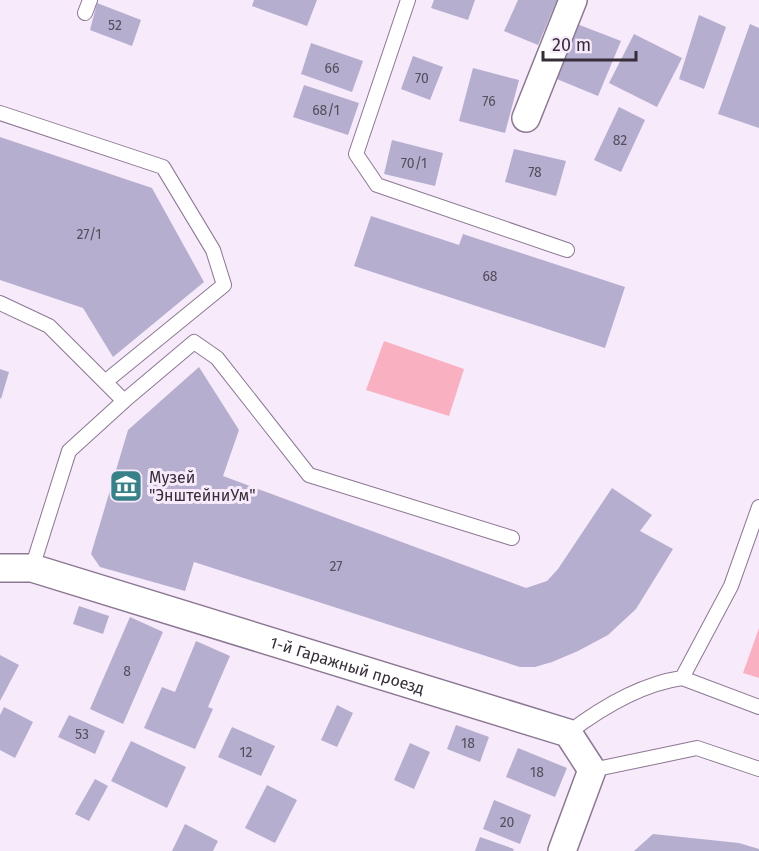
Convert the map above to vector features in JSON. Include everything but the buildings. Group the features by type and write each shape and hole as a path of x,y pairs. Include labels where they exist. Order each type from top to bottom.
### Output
{"street":[{"path":"526,118 573,0"},
{"name":"1-й Гаражный проезд","path":"0,568 32,568 568,733"},
{"path":"562,851 592,770 568,733"}],"lane":[{"path":"408,0 356,154 377,185 567,250"},
{"path":"0,114 163,167 213,250 224,285 105,382"},
{"path":"0,303 49,326 124,401"},
{"path":"32,568 69,452 124,401 194,342 217,358 309,475 512,538"},
{"path":"682,678 731,586 759,507"},
{"path":"568,733 600,709 662,681 682,678 759,707"},
{"path":"592,770 697,748 759,769"}],"shaded area":[{"path":"384,341 464,369 449,416 366,390"},
{"path":"759,628 759,678 743,673"}],"place":[{"name":"Музей \"ЭнштейниУм\"","path":"126,486"}]}
